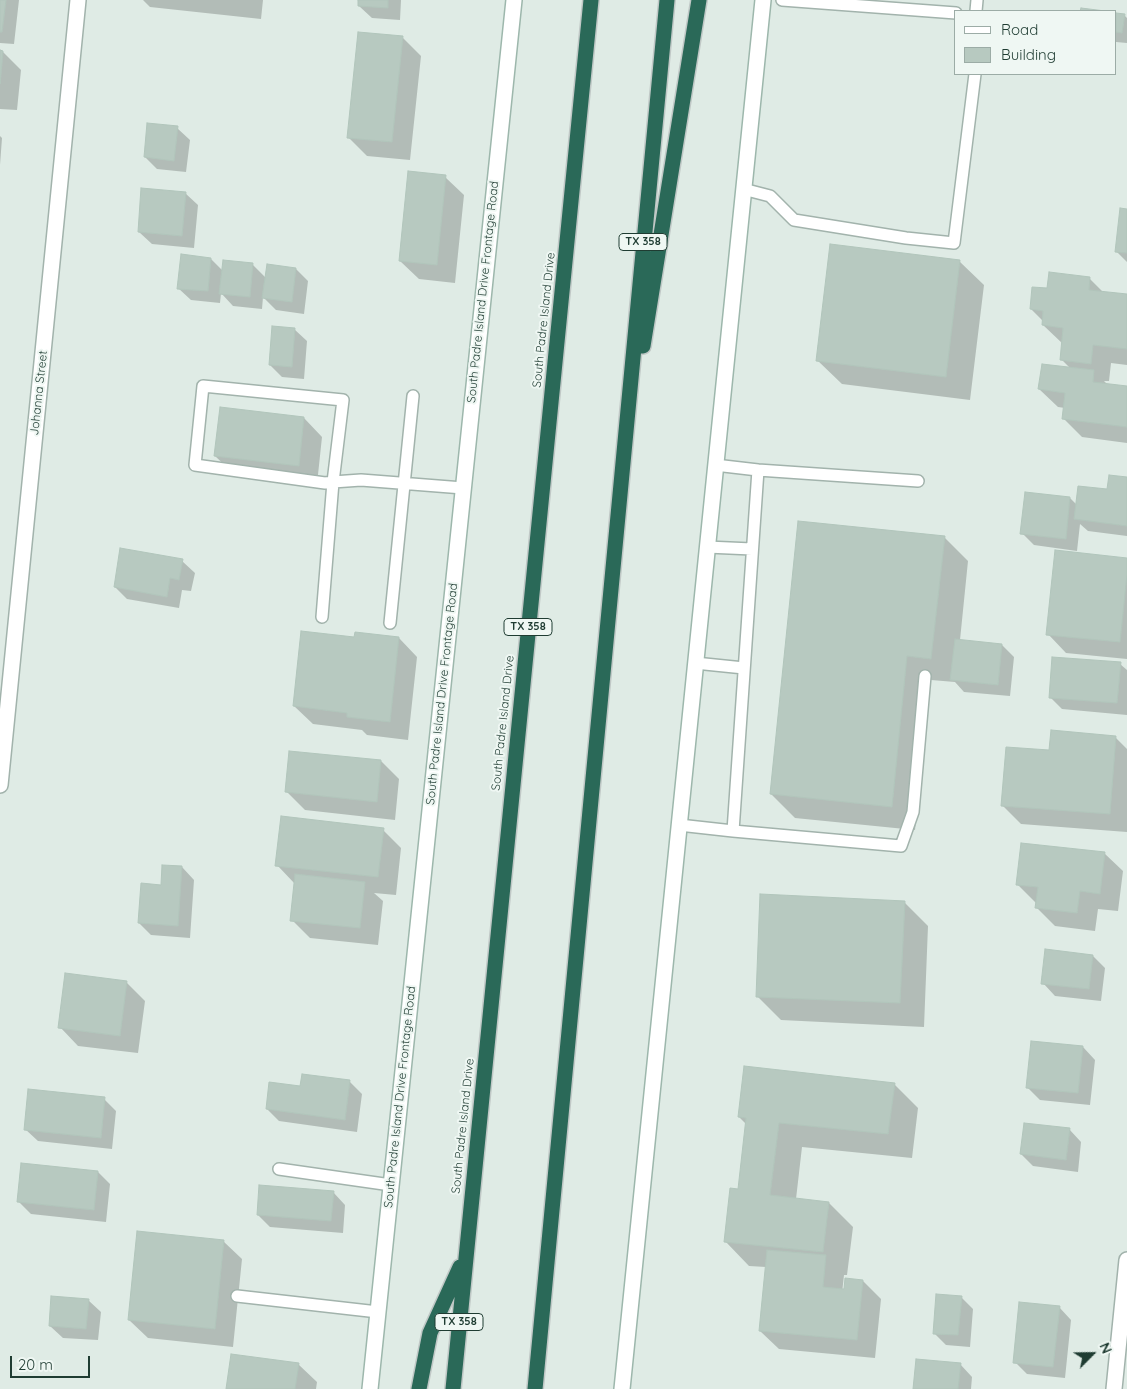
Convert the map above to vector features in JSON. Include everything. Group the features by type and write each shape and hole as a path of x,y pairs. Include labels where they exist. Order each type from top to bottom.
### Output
{"highway":[{"name":"South Padre Island Drive","path":"453,1389 591,0"},
{"name":"TX 358","path":"535,1389 667,0"},
{"path":"620,483 699,0"},
{"path":"419,1389 430,1333 465,1254"}],"main road":[{"name":"Johanna Street","path":"0,785 78,0"},
{"name":"South Padre Island Drive Frontage Road","path":"370,1389 514,0"},
{"path":"622,1389 763,0"},
{"path":"1114,1389 1127,1260"}],"lane":[{"path":"782,0 852,3 954,13"},
{"path":"743,189 770,196 794,220 906,238 954,242 975,75"},
{"path":"322,617 333,482 343,400 203,386 194,464 325,483 333,482 361,480 463,488"},
{"path":"390,623 413,396"},
{"path":"715,465 918,482"},
{"path":"733,831 758,470"},
{"path":"707,547 752,549"},
{"path":"695,663 744,668"},
{"path":"679,825 901,846 913,812 925,676"},
{"path":"279,1169 391,1185"},
{"path":"237,1296 378,1312"}],"building":[{"path":"0,0 6,0 2,32 0,32"},
{"path":"358,0 388,0 388,8 358,6"},
{"path":"1081,8 1097,10 1080,10"},
{"path":"1117,13 1125,14 1122,33 1117,32"},
{"path":"358,32 403,36 392,142 347,138"},
{"path":"0,50 3,51 0,84"},
{"path":"147,123 178,126 174,161 144,157"},
{"path":"408,171 446,175 437,265 399,261"},
{"path":"141,188 186,192 182,236 138,232"},
{"path":"1120,208 1127,209 1127,253 1115,252"},
{"path":"830,244 960,260 946,377 816,361"},
{"path":"181,254 211,258 208,291 177,289"},
{"path":"223,260 253,263 250,297 219,294"},
{"path":"267,264 296,268 292,302 262,298"},
{"path":"1049,272 1090,277 1089,290 1127,294 1127,349 1093,345 1091,364 1060,360 1063,328 1042,325 1043,311 1030,309 1032,287 1047,288"},
{"path":"272,326 295,328 292,367 269,365"},
{"path":"1042,364 1094,370 1093,382 1127,386 1127,427 1062,419 1065,393 1038,389"},
{"path":"220,407 304,417 299,466 214,456"},
{"path":"1109,475 1127,477 1127,526 1074,519 1078,486 1107,489"},
{"path":"1025,492 1070,497 1066,539 1020,534"},
{"path":"798,521 945,536 931,659 907,656 892,807 770,794"},
{"path":"120,548 183,559 179,580 170,578 167,597 114,587"},
{"path":"1055,550 1127,558 1120,642 1046,635"},
{"path":"301,631 354,637 355,632 399,637 390,722 347,717 347,713 293,706"},
{"path":"955,639 1002,644 998,685 950,680"},
{"path":"1052,657 1121,662 1117,703 1049,698"},
{"path":"1051,730 1116,736 1110,814 1001,806 1006,747 1049,750"},
{"path":"289,751 381,760 377,802 285,792"},
{"path":"281,816 384,828 378,877 275,866"},
{"path":"1021,843 1105,852 1100,894 1080,891 1077,913 1035,908 1038,887 1016,885"},
{"path":"162,865 182,866 178,926 138,923 141,883 161,885"},
{"path":"295,874 365,882 360,928 290,921"},
{"path":"760,894 905,901 900,1003 756,997"},
{"path":"1045,949 1093,955 1089,989 1041,984"},
{"path":"65,973 127,981 120,1036 58,1028"},
{"path":"1031,1041 1083,1046 1078,1093 1026,1088"},
{"path":"744,1066 895,1083 888,1134 779,1123 770,1195 829,1202 823,1252 724,1242 730,1188 738,1189 746,1118 738,1117"},
{"path":"302,1074 350,1080 345,1120 266,1109 269,1082 300,1086"},
{"path":"28,1089 105,1097 101,1138 24,1130"},
{"path":"1024,1123 1070,1128 1066,1160 1020,1154"},
{"path":"21,1163 98,1171 94,1210 17,1202"},
{"path":"259,1185 334,1191 331,1221 257,1215"},
{"path":"137,1231 224,1240 215,1329 128,1320"},
{"path":"767,1250 826,1255 823,1287 844,1289 845,1278 863,1280 857,1340 759,1331"},
{"path":"936,1294 962,1296 958,1335 933,1334"},
{"path":"51,1296 89,1299 86,1329 49,1326"},
{"path":"1019,1302 1060,1306 1053,1367 1013,1363"},
{"path":"231,1354 299,1363 295,1389 226,1389"},
{"path":"916,1359 961,1363 958,1389 913,1389"}]}
